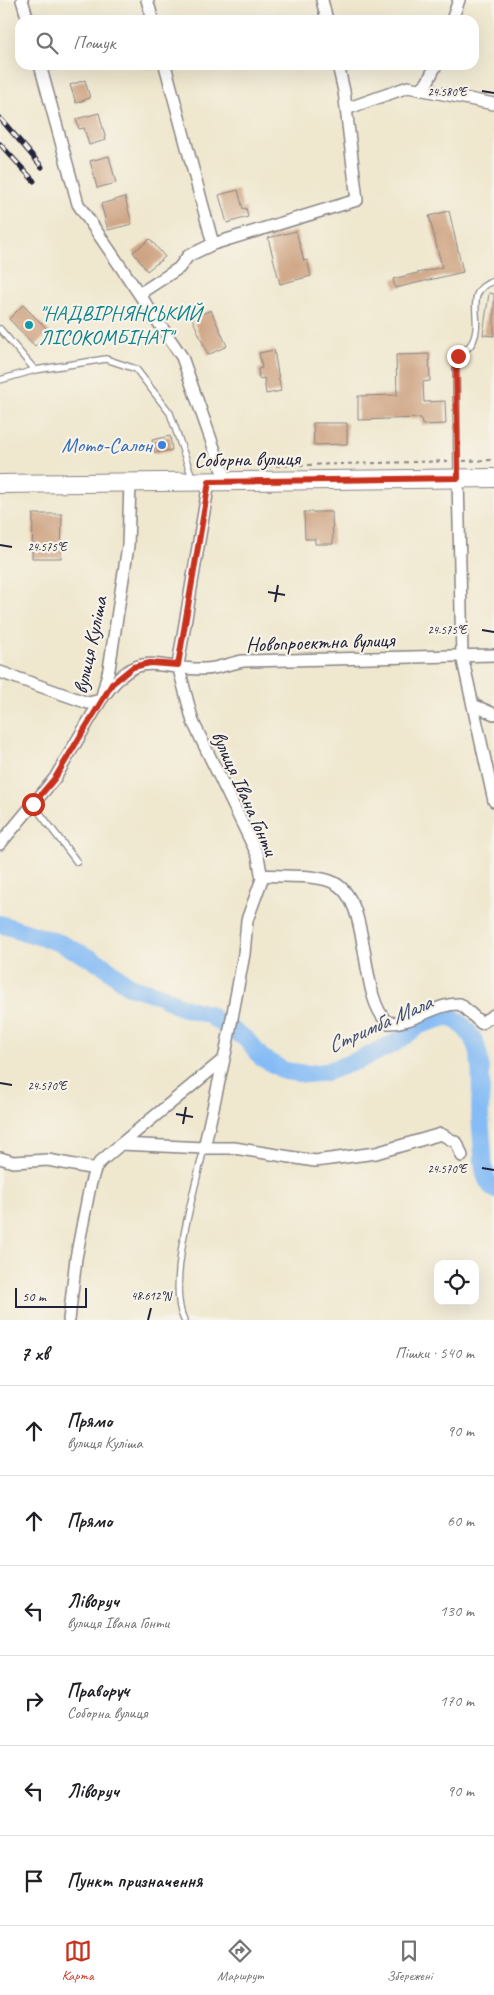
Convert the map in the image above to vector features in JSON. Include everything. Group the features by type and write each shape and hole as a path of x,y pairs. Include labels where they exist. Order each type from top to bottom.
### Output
{"main road":[{"name":"Соборна вулиця","path":"0,484 230,482 457,470 494,478"}],"street":[{"path":"22,0 26,15"},
{"path":"147,0 151,15"},
{"path":"322,0 325,15"},
{"path":"454,15 459,0"},
{"path":"41,70 78,204 182,356 221,468 230,482"},
{"path":"166,70 213,244"},
{"path":"140,294 180,268 188,256 213,244 357,200 346,109 339,70"},
{"path":"420,90 427,83 434,70"},
{"path":"346,109 408,87 494,104"},
{"path":"457,470 462,656 494,801"},
{"name":"вулиця Івана Гонти","path":"202,482 178,665 193,722 258,856 261,875 256,900 247,920 244,954 225,1054 204,1148"},
{"name":"вулиця Куліша","path":"0,844 55,778 101,700 109,669 128,546 130,483"},
{"name":"Новопроектна вулиця","path":"101,700 112,684 133,667 150,663 206,669 243,661 494,654"},
{"path":"0,672 88,703 101,700"},
{"path":"473,704 494,714"},
{"path":"261,875 321,879 333,882 341,888 353,905 361,930 371,988 380,1015 388,1023 399,1023 447,1004 460,1004 480,1023 494,1015"},
{"path":"69,1320 76,1258 95,1169 225,1054"},
{"path":"121,1144 234,1148 315,1161 376,1153 441,1134 457,1143 462,1156"},
{"path":"0,1158 13,1162 48,1160 95,1169"}],"lane":[{"path":"457,470 456,366 458,356 472,344 476,331 475,296 483,284 494,280"},
{"path":"0,329 35,370"},
{"path":"0,380 35,370 106,359 136,369 170,413 202,482"},
{"path":"33,804 78,862"},
{"path":"184,1320 177,1292 187,1220 204,1148"}],"path":[{"path":"266,466 457,470 494,460"}],"building":[{"path":"85,80 90,98 76,103 70,85"},
{"path":"99,113 106,140 89,145 84,128 79,129 76,119"},
{"path":"109,156 116,183 97,188 90,161"},
{"path":"238,190 243,209 246,208 248,217 227,223 219,195"},
{"path":"125,197 132,224 108,230 101,204"},
{"path":"449,211 463,272 395,288 393,279 442,267 429,216"},
{"path":"296,231 304,261 307,260 311,276 280,284 268,238"},
{"path":"150,239 165,257 147,271 133,252"},
{"path":"489,293 494,294 494,336 483,335"},
{"name":"\"НАДВІРНЯНСЬКИЙ ЛІСОКОМБІНАТ\"","path":"23,305 50,332 35,346 9,319"},
{"path":"211,310 227,346 208,355 192,318"},
{"path":"274,350 281,391 266,394 264,378 259,379 258,369 262,368 259,353"},
{"path":"429,354 430,381 423,382 424,402 445,401 446,424 422,425 421,418 358,420 358,396 397,395 396,355"},
{"path":"313,423 347,423 347,444 314,445"},
{"name":"Мото-Салон","path":"170,436 172,450 155,453 152,440"},
{"path":"304,512 332,512 333,544 315,544 315,539 305,539"},
{"path":"33,514 62,514 61,558 32,558"}],"waterway":[{"name":"Стримба Мала","path":"0,924 60,943 102,964 129,986 162,996 181,1007 207,1014 246,1039 262,1058 285,1071 307,1074 326,1072 359,1060 395,1043 420,1025 450,1016 462,1025 471,1036 477,1048 481,1074 480,1116 484,1168 486,1178 494,1189"}],"railway":[{"path":"0,118 42,167"},
{"path":"0,144 34,181"}],"place":[{"name":"\"НАДВІРНЯНСЬКИЙ ЛІСОКОМБІНАТ\"","path":"29,325"},
{"name":"Мото-Салон","path":"162,445"}],"route":[{"path":"33,804 55,778 112,684 133,667 150,663 178,665 209,482 458,478 456,461 456,366 458,356"}]}
